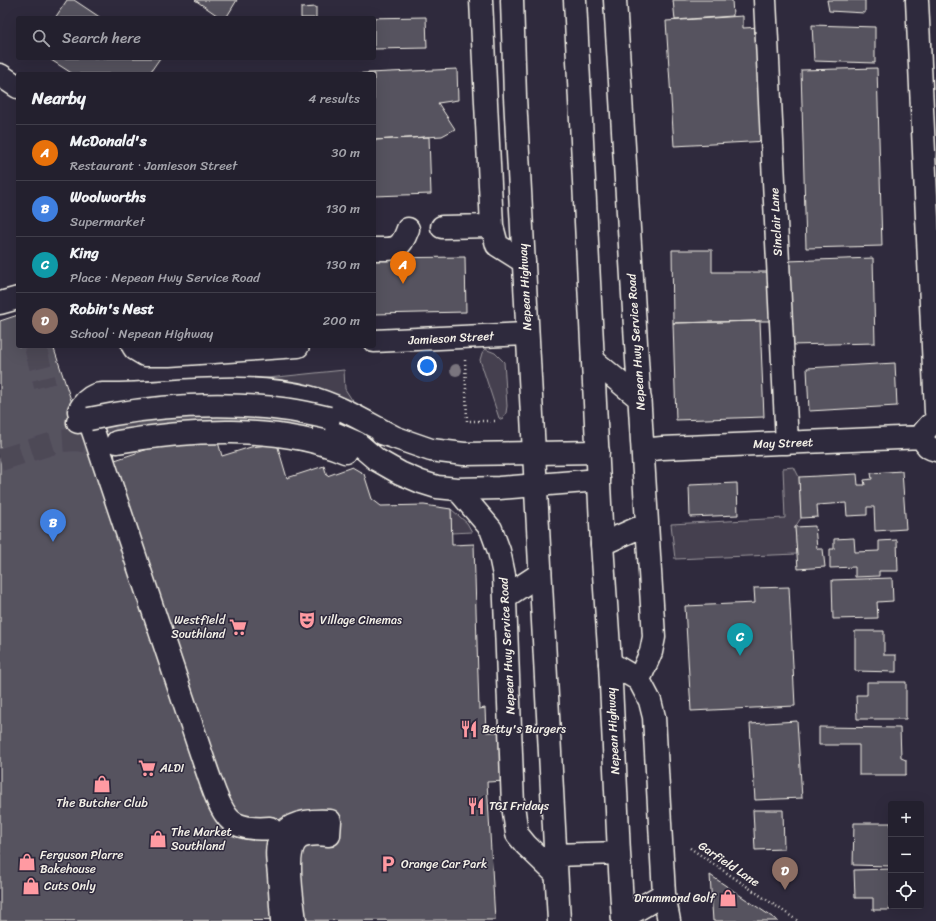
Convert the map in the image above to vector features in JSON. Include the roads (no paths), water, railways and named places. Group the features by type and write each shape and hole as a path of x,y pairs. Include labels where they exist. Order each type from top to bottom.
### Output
{"main road":[{"path":"481,0 492,226 497,245 524,262"},
{"name":"Nepean Highway","path":"512,0 515,97 527,334 559,921"},
{"name":"Nepean Highway","path":"575,0 602,544 610,663 623,920 664,894"},
{"name":"Nepean Hwy Service Road","path":"614,0 654,637 651,652 639,680"},
{"name":"Sinclair Lane","path":"765,0 787,443"},
{"path":"917,0 936,412"},
{"path":"0,76 16,86"},
{"path":"442,227 492,226"},
{"path":"376,249 394,249 400,245 408,229"},
{"path":"0,303 16,299"},
{"name":"Jamieson Street","path":"376,341 527,334"},
{"path":"134,348 145,355 170,355 270,348"},
{"path":"593,360 640,398"},
{"path":"270,823 237,818 222,810 85,424 84,401 90,397 111,397 128,394 229,388 260,390 287,393 332,405 396,438 423,448 448,453 598,452"},
{"path":"85,424 111,414 139,410 217,405 255,406 290,410 327,423 396,438"},
{"path":"327,423 357,443 377,460 400,473 437,487 457,489 499,488 599,480"},
{"path":"116,442 193,432 267,434 287,436 314,442 337,448 363,459 377,460"},
{"name":"May Street","path":"643,450 932,437"},
{"name":"Nepean Hwy Service Road","path":"457,489 491,529 499,551 504,575 515,823 518,834 526,845 555,864"},
{"path":"602,544 646,524"},
{"path":"505,597 540,574"},
{"path":"610,663 639,680 650,701 654,717 664,894 669,921"},
{"path":"282,921 277,856 280,838 286,831 298,824 311,822 330,828 301,837 293,845 290,871 295,921"},
{"path":"555,864 619,852"}],"tunnel":[{"path":"36,348 45,386"},
{"path":"101,444 116,439 122,435 126,429 127,415 125,408 120,401"},
{"path":"0,460 60,441 76,440 101,444"}],"place":[{"name":"McDonald's","path":"403,284"},
{"name":"Woolworths","path":"53,542"},
{"name":"Village Cinemas","path":"307,620"},
{"name":"Westfield Southland","path":"238,627"},
{"name":"King","path":"740,656"},
{"name":"Betty's Burgers","path":"469,729"},
{"name":"ALDI","path":"147,768"},
{"name":"The Butcher Club","path":"102,784"},
{"name":"TGI Fridays","path":"476,806"},
{"name":"The Market Southland","path":"158,839"},
{"name":"Ferguson Plarre Bakehouse","path":"27,862"},
{"name":"Orange Car Park","path":"388,864"},
{"name":"Cuts Only","path":"31,886"},
{"name":"Robin's Nest","path":"785,890"},
{"name":"Drummond Golf","path":"728,898"}]}
